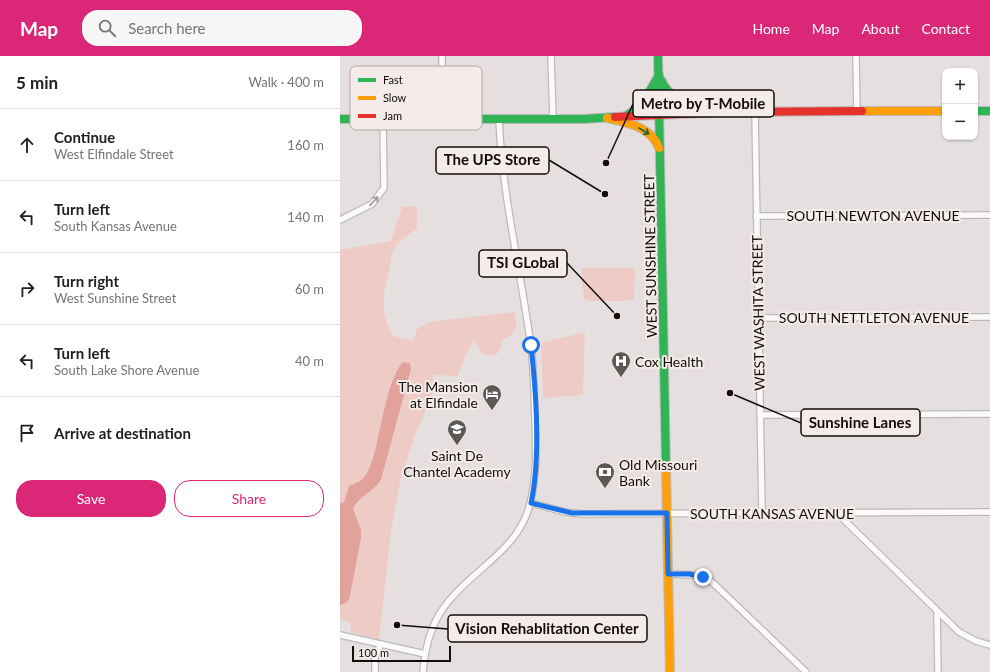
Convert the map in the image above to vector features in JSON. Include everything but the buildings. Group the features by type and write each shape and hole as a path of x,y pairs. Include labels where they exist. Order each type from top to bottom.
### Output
{"main road":[{"name":"WEST SUNSHINE STREET","path":"658,56 670,672"},
{"path":"659,75 664,90 674,99 692,108 710,113"},
{"path":"623,118 641,106 659,75"},
{"path":"482,119 623,118 755,112 942,111"},
{"path":"978,111 990,111"},
{"path":"607,118 634,125 649,133 658,142 661,162"}],"street":[{"path":"551,56 552,119"},
{"path":"856,56 858,112"},
{"name":"WEST WASHITA STREET","path":"755,112 762,513"},
{"path":"423,672 425,654 431,631 441,610 458,591 509,544 520,527 531,503 536,460 532,360 503,168 499,119"},
{"path":"340,220 372,204 384,188 384,130"},
{"name":"SOUTH NEWTON AVENUE","path":"756,216 990,215"},
{"name":"SOUTH NETTLETON AVENUE","path":"758,318 990,317"},
{"path":"760,415 990,414"},
{"name":"SOUTH KANSAS AVENUE","path":"531,503 572,513 990,512"},
{"path":"837,513 937,612 964,636 990,645"},
{"path":"668,574 694,575 711,581 805,672"},
{"path":"937,612 938,672"},
{"path":"340,635 425,654"},
{"path":"375,672 375,657 381,644"}],"shaded area":[{"path":"417,206 417,229 398,243 394,249 384,294 384,310 393,336 413,341 417,329 429,322 514,312 517,325 512,334 503,340 498,353 491,356 483,354 474,340 466,354 458,376 433,375 432,398 415,434 400,482 391,532 379,640 351,632 350,622 340,619 340,606 343,606 361,538 361,530 353,510 355,505 381,480 411,369 410,363 403,362 392,379 380,433 368,470 361,481 349,486 344,502 340,503 340,250 391,241 402,207"},
{"path":"581,268 635,268 634,299 627,301 588,301 584,299"},
{"path":"585,332 583,395 543,398 541,343"},
{"path":"403,362 410,363 411,369 381,480 358,501 353,509 361,530 361,538 350,596 348,601 340,606 340,503 344,502 349,486 360,481 367,473 377,444 390,389 396,373"}],"traffic: fast":[{"path":"658,56 666,468"},
{"path":"623,118 641,106 659,75"},
{"path":"661,80 675,98 681,102 710,113"},
{"path":"978,111 990,111"},
{"path":"482,119 583,119 615,117"},
{"path":"340,119 350,119"}],"traffic: slow":[{"path":"862,111 942,111"},
{"path":"607,118 630,124 644,130 650,135 659,148"},
{"path":"666,468 670,672"}],"traffic: jam":[{"path":"615,117 722,112 862,111"}],"place":[{"name":"Metro by T-Mobile","path":"606,163"},
{"name":"The UPS Store","path":"605,194"},
{"name":"TSI GLobal","path":"617,316"},
{"name":"Cox Health","path":"621,378"},
{"name":"Sunshine Lanes","path":"730,393"},
{"name":"The Mansion at Elfindale","path":"492,411"},
{"name":"Saint De Chantel Academy","path":"457,446"},
{"name":"Old Missouri Bank","path":"605,489"},
{"name":"Vision Rehablitation Center","path":"397,625"}],"route":[{"path":"531,345 536,447 536,465 531,503 557,511 582,514 667,513 668,574 689,574 703,577"}]}
